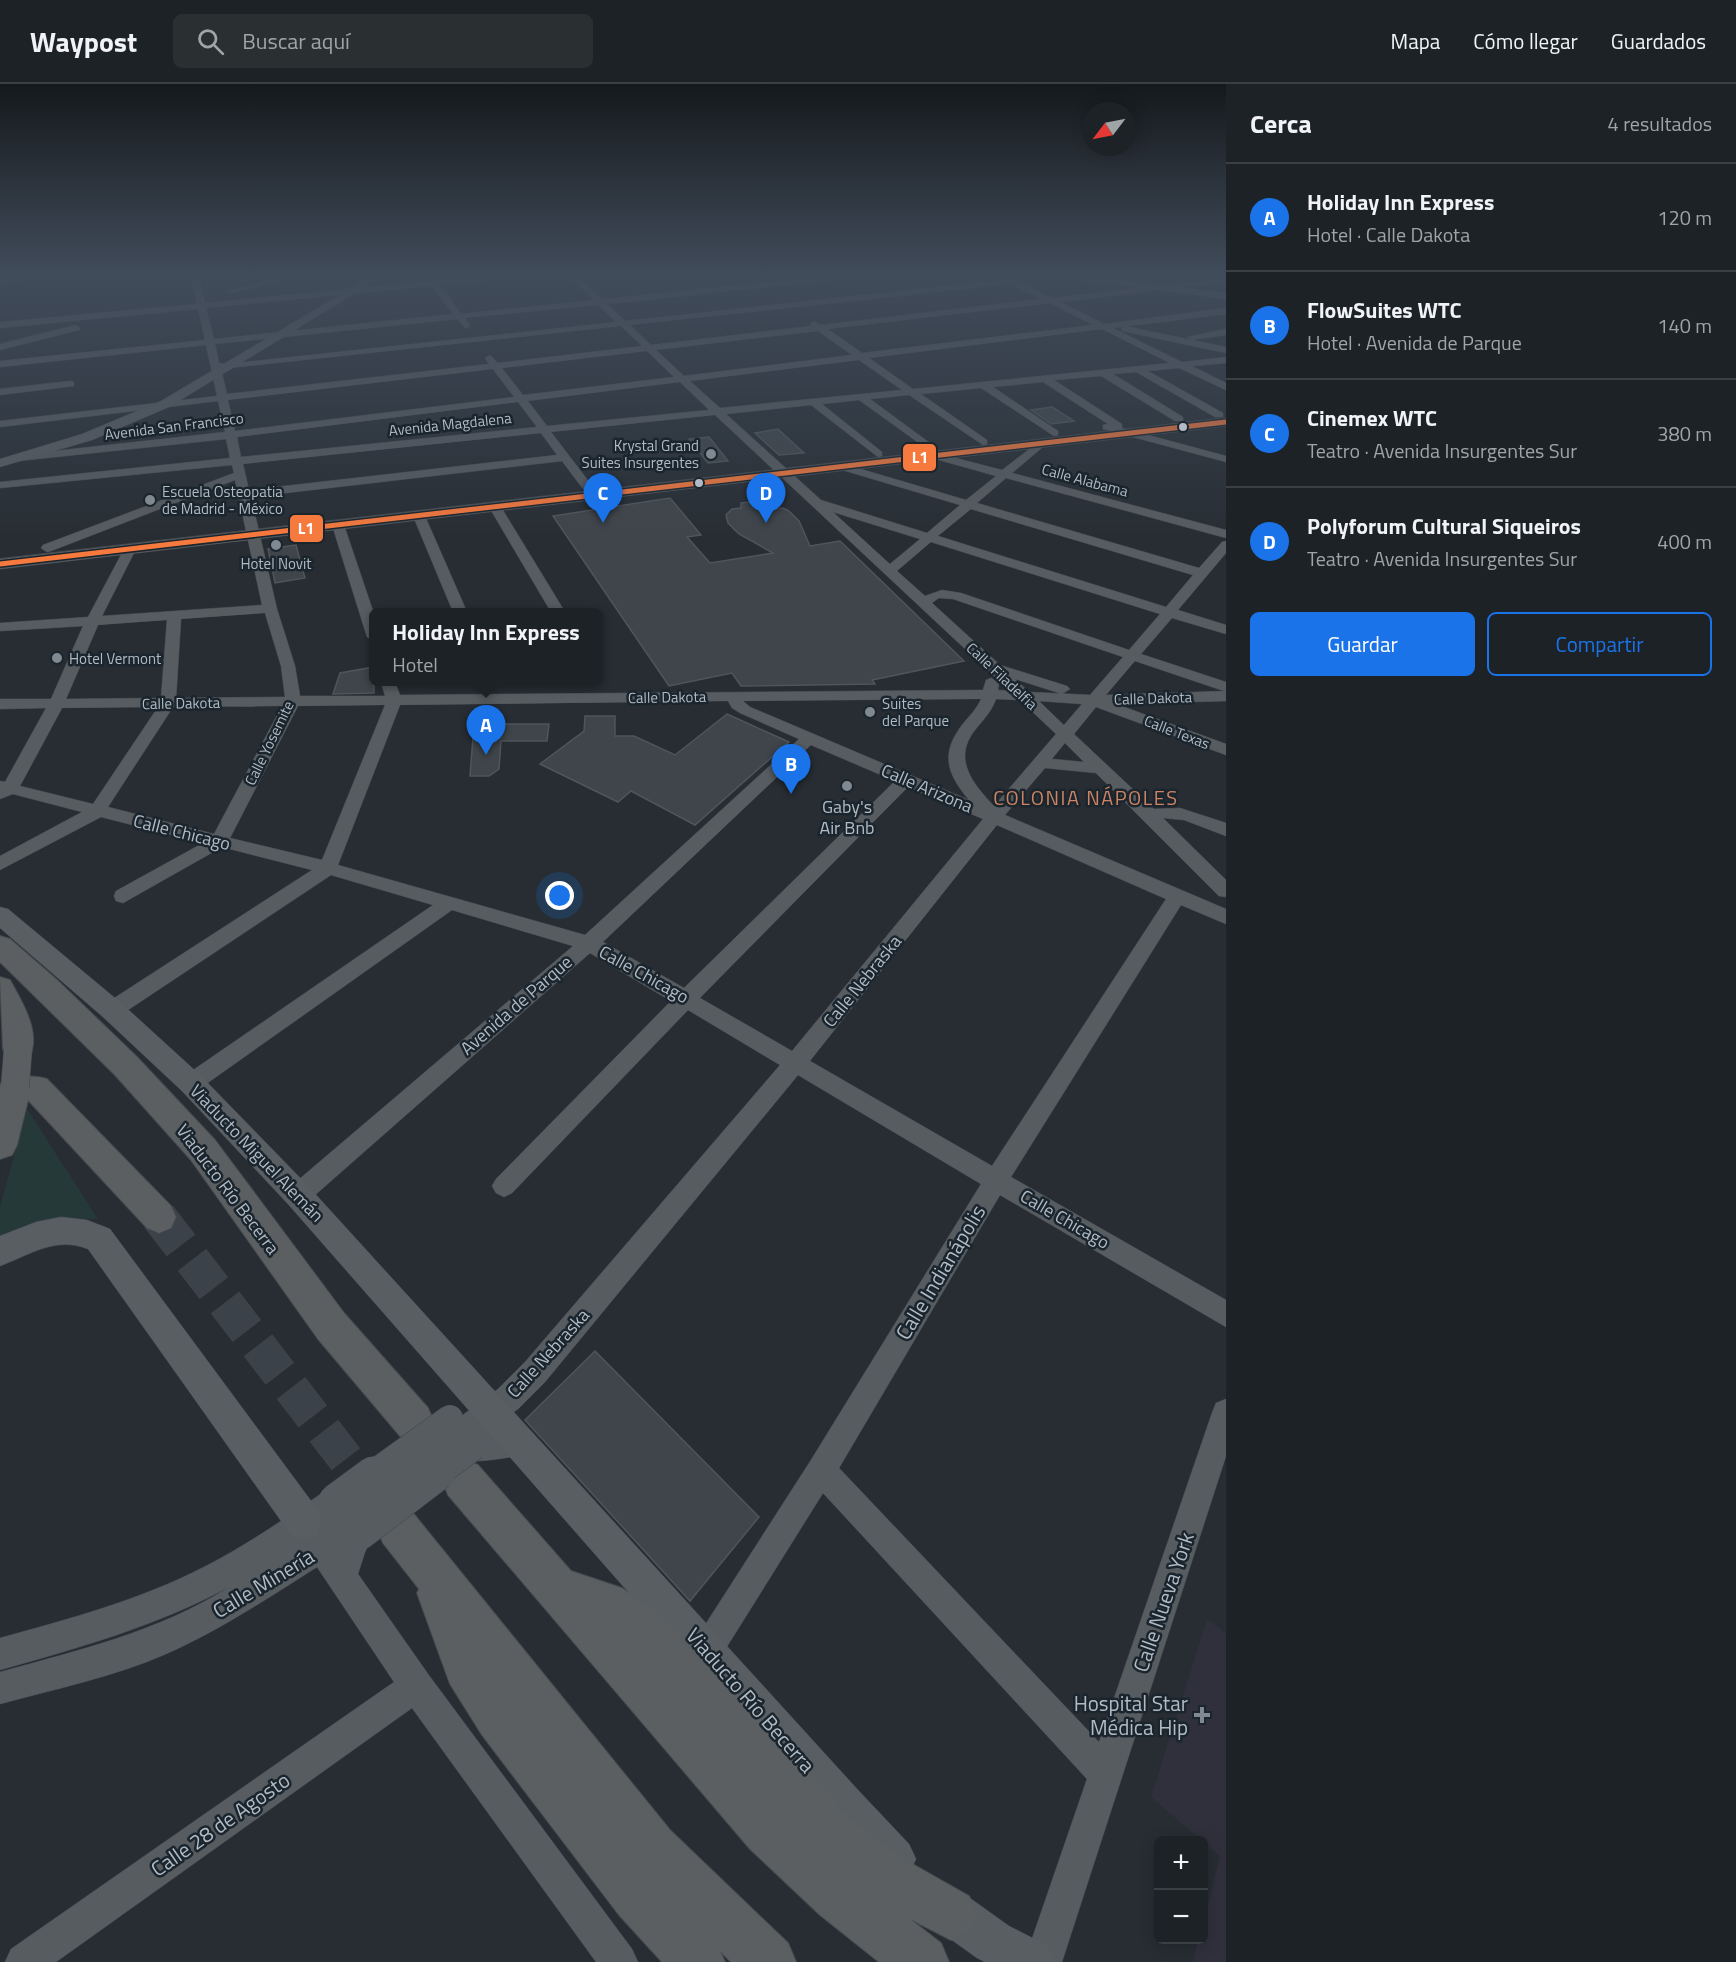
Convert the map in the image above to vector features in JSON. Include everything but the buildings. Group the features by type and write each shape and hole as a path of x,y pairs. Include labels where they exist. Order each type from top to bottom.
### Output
{"highway":[{"name":"Viaducto Río Becerra","path":"0,946 46,987 126,1066 203,1150 331,1326 414,1422"},
{"path":"0,988 14,1016 7,1052 26,1088 159,1217"},
{"path":"0,1145 26,1088"},
{"path":"462,1445 556,1588 768,1831 838,1897 922,1962"},
{"path":"360,1520 429,1568 652,1848 769,1962"},
{"path":"429,1568 466,1668 499,1718 637,1897 698,1962"},
{"path":"556,1588 606,1604 638,1627 834,1838 884,1876 951,1914"}],"main road":[{"path":"0,463 110,429 165,404 226,364"},
{"path":"0,456 89,430 142,407 228,364"},
{"path":"0,553 252,530 338,525 419,516 779,470 878,454 1040,444 1179,419 1224,417"},
{"path":"0,564 130,549 252,530 587,487 779,470 843,467 984,441 1224,417"},
{"name":"Viaducto Miguel Alemán","path":"0,915 112,1010 191,1083 298,1195 485,1405"},
{"path":"0,1252 26,1239 57,1231 81,1232 99,1239 313,1535"},
{"name":"Viaducto Río Becerra","path":"485,1405 707,1650 843,1805 951,1914 993,1942 1032,1962"}],"street":[{"name":"Calle Yosemite","path":"217,364 243,494 270,609 288,666 293,700 219,842"},
{"path":"219,369 267,364"},
{"path":"0,424 515,364"},
{"name":"Calle Filadelfia","path":"666,364 1023,695 1151,816 1226,891"},
{"name":"Avenida San Francisco","path":"18,458 230,435 793,364"},
{"path":"872,364 984,441"},
{"name":"Avenida Magdalena","path":"0,485 1193,364"},
{"path":"1180,365 1226,387"},
{"path":"496,366 587,487"},
{"path":"1138,369 1224,417"},
{"path":"1102,372 1179,419"},
{"path":"1044,378 1118,429 1226,459"},
{"path":"0,392 71,384"},
{"path":"982,384 1054,433"},
{"path":"859,396 933,452"},
{"path":"812,401 878,454"},
{"path":"889,571 1040,444"},
{"name":"Calle Alabama","path":"933,452 1004,474 1226,534"},
{"path":"243,494 565,458"},
{"path":"843,467 1202,573"},
{"path":"47,548 239,475"},
{"path":"814,502 1226,630"},
{"path":"495,507 556,608"},
{"path":"419,516 458,608"},
{"path":"338,525 369,621"},
{"name":"Calle Nebraska","path":"485,1405 535,1371 796,1062 994,817 1226,544"},
{"path":"3,790 56,704 93,620 130,549"},
{"path":"924,604 934,595 956,596 1226,687"},
{"path":"0,627 270,609"},
{"path":"0,864 96,812 168,703 174,616"},
{"path":"991,665 991,694 987,706 967,729 955,754 956,766 961,778 970,792 994,817"},
{"name":"Calle Texas","path":"991,665 1226,750"},
{"path":"112,1010 328,868 394,700 390,686"},
{"path":"492,686 497,699"},
{"path":"602,686 608,698"},
{"name":"Calle Dakota","path":"0,704 991,694 1092,700 1226,696"},
{"name":"Calle Arizona","path":"733,696 737,705 746,710 1226,917"},
{"name":"Avenida de Parque","path":"298,1195 588,943 809,738"},
{"path":"1041,763 1099,768"},
{"path":"504,1186 687,998 906,779"},
{"name":"Calle Chicago","path":"3,790 328,868 588,943 687,998 1226,1314"},
{"path":"1151,816 1169,811 1182,813 1226,831"},
{"path":"123,896 219,842"},
{"name":"Calle Indianápolis","path":"707,1650 821,1470 997,1179 1177,896"},
{"path":"191,1083 451,902"},
{"name":"Calle Minería","path":"0,1653 67,1635 156,1605 243,1563 313,1535 360,1520 462,1445 485,1405"},
{"name":"Calle Nueva York","path":"1043,1962 1226,1413"},
{"path":"342,1577 360,1520 462,1445 519,1443"},
{"path":"821,1470 1105,1773"},
{"path":"313,1535 416,1686 619,1962"},
{"name":"Calle Minería","path":"0,1688 109,1658 156,1642 234,1602 313,1535"},
{"name":"Calle 28 de Agosto","path":"24,1962 416,1686"}],"shaded area":[{"name":"Hospital Star Médica Hip","path":"1207,1619 1226,1633 1226,1962 1193,1962 1197,1944 1208,1944 1208,1904 1220,1856 1208,1846 1208,1836 1197,1836 1151,1797"}],"green space":[{"path":"27,1109 98,1219 60,1220 35,1224 11,1232 0,1239 0,1207"}],"tunnel":[{"path":"159,1217 358,1475"},
{"path":"357,1473 377,1500"}],"transit line":[{"name":"L1","path":"0,564 1226,422"}],"place":[{"name":"Krystal Grand Suites Insurgentes","path":"711,454"},
{"name":"Escuela Osteopatia de Madrid - México","path":"150,500"},
{"name":"Cinemex WTC","path":"603,523"},
{"name":"Polyforum Cultural Siqueiros","path":"766,523"},
{"name":"Hotel Novit","path":"276,545"},
{"name":"Hotel Vermont","path":"57,658"},
{"name":"Suites del Parque","path":"870,712"},
{"name":"Holiday Inn Express","path":"486,755"},
{"name":"Gaby's Air Bnb","path":"847,786"},
{"name":"FlowSuites WTC","path":"791,794"},
{"name":"Hospital Star Médica Hip","path":"1202,1715"}],"district":[{"name":"COLONIA NÁPOLES","path":"1086,797"}]}
